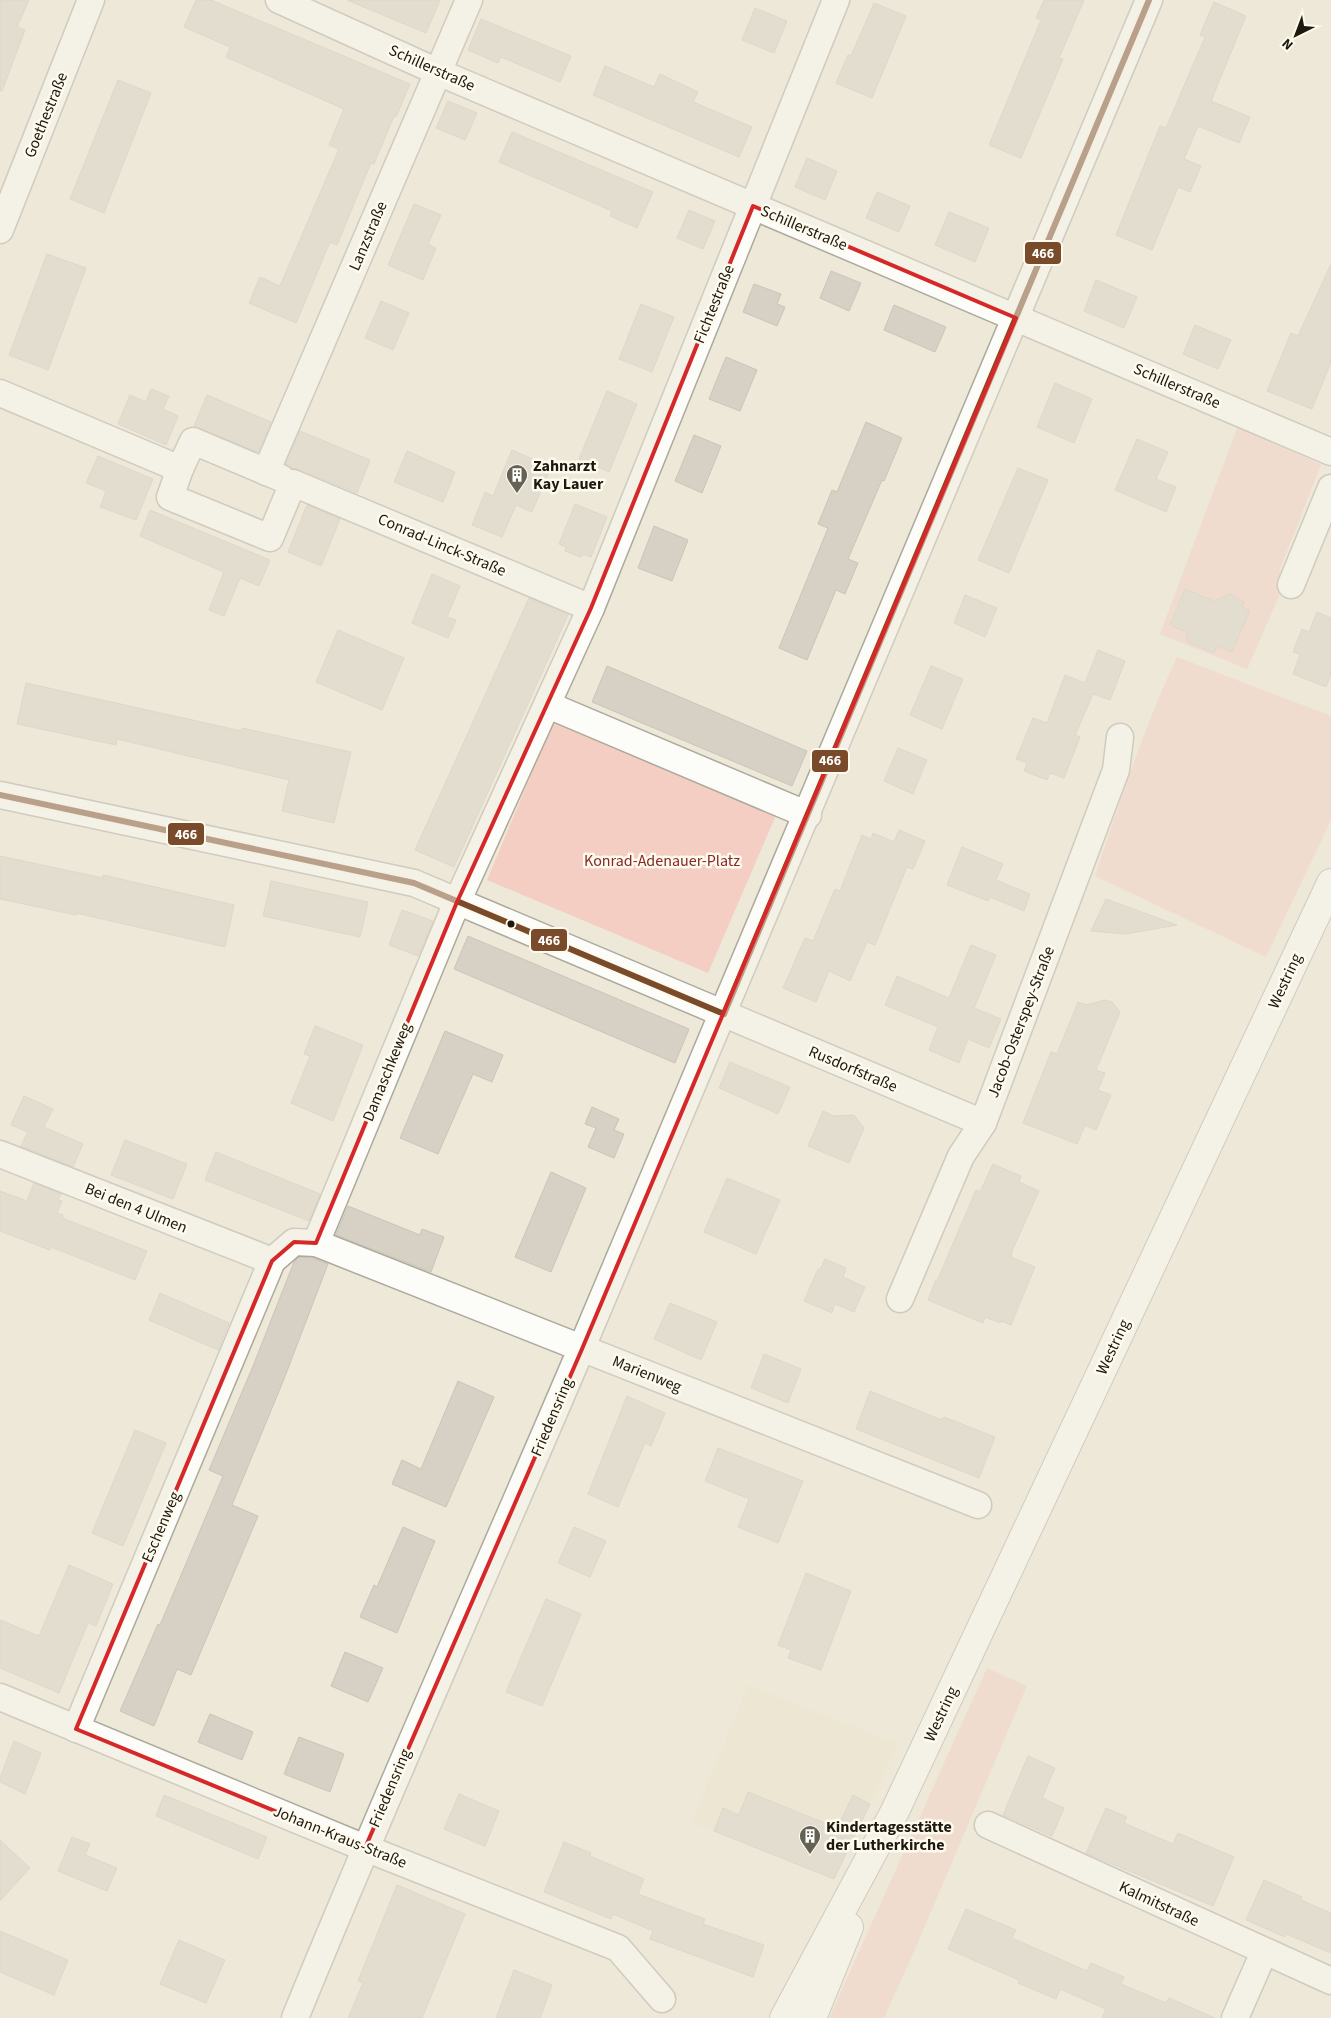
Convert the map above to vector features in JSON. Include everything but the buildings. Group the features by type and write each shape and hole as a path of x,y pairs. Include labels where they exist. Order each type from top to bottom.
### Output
{"main road":[{"name":"Westring","path":"784,2018 895,1811 1331,883"},
{"name":"Westring","path":"812,2018 895,1811"}],"street":[{"name":"Goethestraße","path":"0,230 8,185 91,0"},
{"name":"Schillerstraße","path":"280,0 438,72 1331,452"},
{"name":"Lanzstraße","path":"266,472 468,0"},
{"name":"Fichtestraße","path":"592,608 836,0"},
{"name":"Friedensring","path":"295,2018 365,1848 582,1348 724,1014 1149,0"},
{"path":"0,393 180,469"},
{"name":"Conrad-Linck-Straße","path":"293,483 270,538 170,496 193,441 592,608"},
{"path":"1291,585 1331,488"},
{"path":"457,902 592,608"},
{"path":"548,705 808,815"},
{"name":"Jacob-Osterspey-Straße","path":"900,1299 961,1156 983,1123 1116,770 1120,737"},
{"path":"0,795 414,883 724,1014"},
{"name":"Damaschkeweg","path":"316,1243 457,902"},
{"name":"Rusdorfstraße","path":"724,1014 983,1123"},
{"name":"Bei den 4 Ulmen","path":"0,1154 272,1262"},
{"path":"272,1262 294,1242 316,1243"},
{"name":"Marienweg","path":"316,1243 978,1505"},
{"name":"Eschenweg","path":"76,1729 272,1262"},
{"name":"Johann-Kraus-Straße","path":"0,1698 365,1848 618,1948 662,1999"},
{"name":"Kalmitstraße","path":"988,1826 1331,1981"},
{"path":"1235,2018 1264,1952"}],"highlighted area":[{"path":"753,206 1016,318 582,1349 365,1848 76,1729 272,1261 294,1242 316,1243 457,902 591,608"}],"shaded area":[{"path":"748,1685 898,1744 834,1879 692,1822"}],"green space":[{"path":"1238,426 1321,465 1280,569 1284,585 1247,669 1160,634"},
{"path":"1177,657 1331,716 1331,820 1266,957 1095,876 1143,738"},
{"name":"Konrad-Adenauer-Platz","path":"553,722 776,815 708,973 487,880"},
{"path":"987,1668 1027,1686 913,1954 884,2018 829,2018"}],"transit line":[{"name":"466","path":"724,1014 1149,0"},
{"name":"466","path":"0,795 414,883 724,1014"}],"place":[{"name":"Zahnarzt Kay Lauer","path":"517,494"},
{"name":"Kindertagesstätte der Lutherkirche","path":"810,1855"}]}
